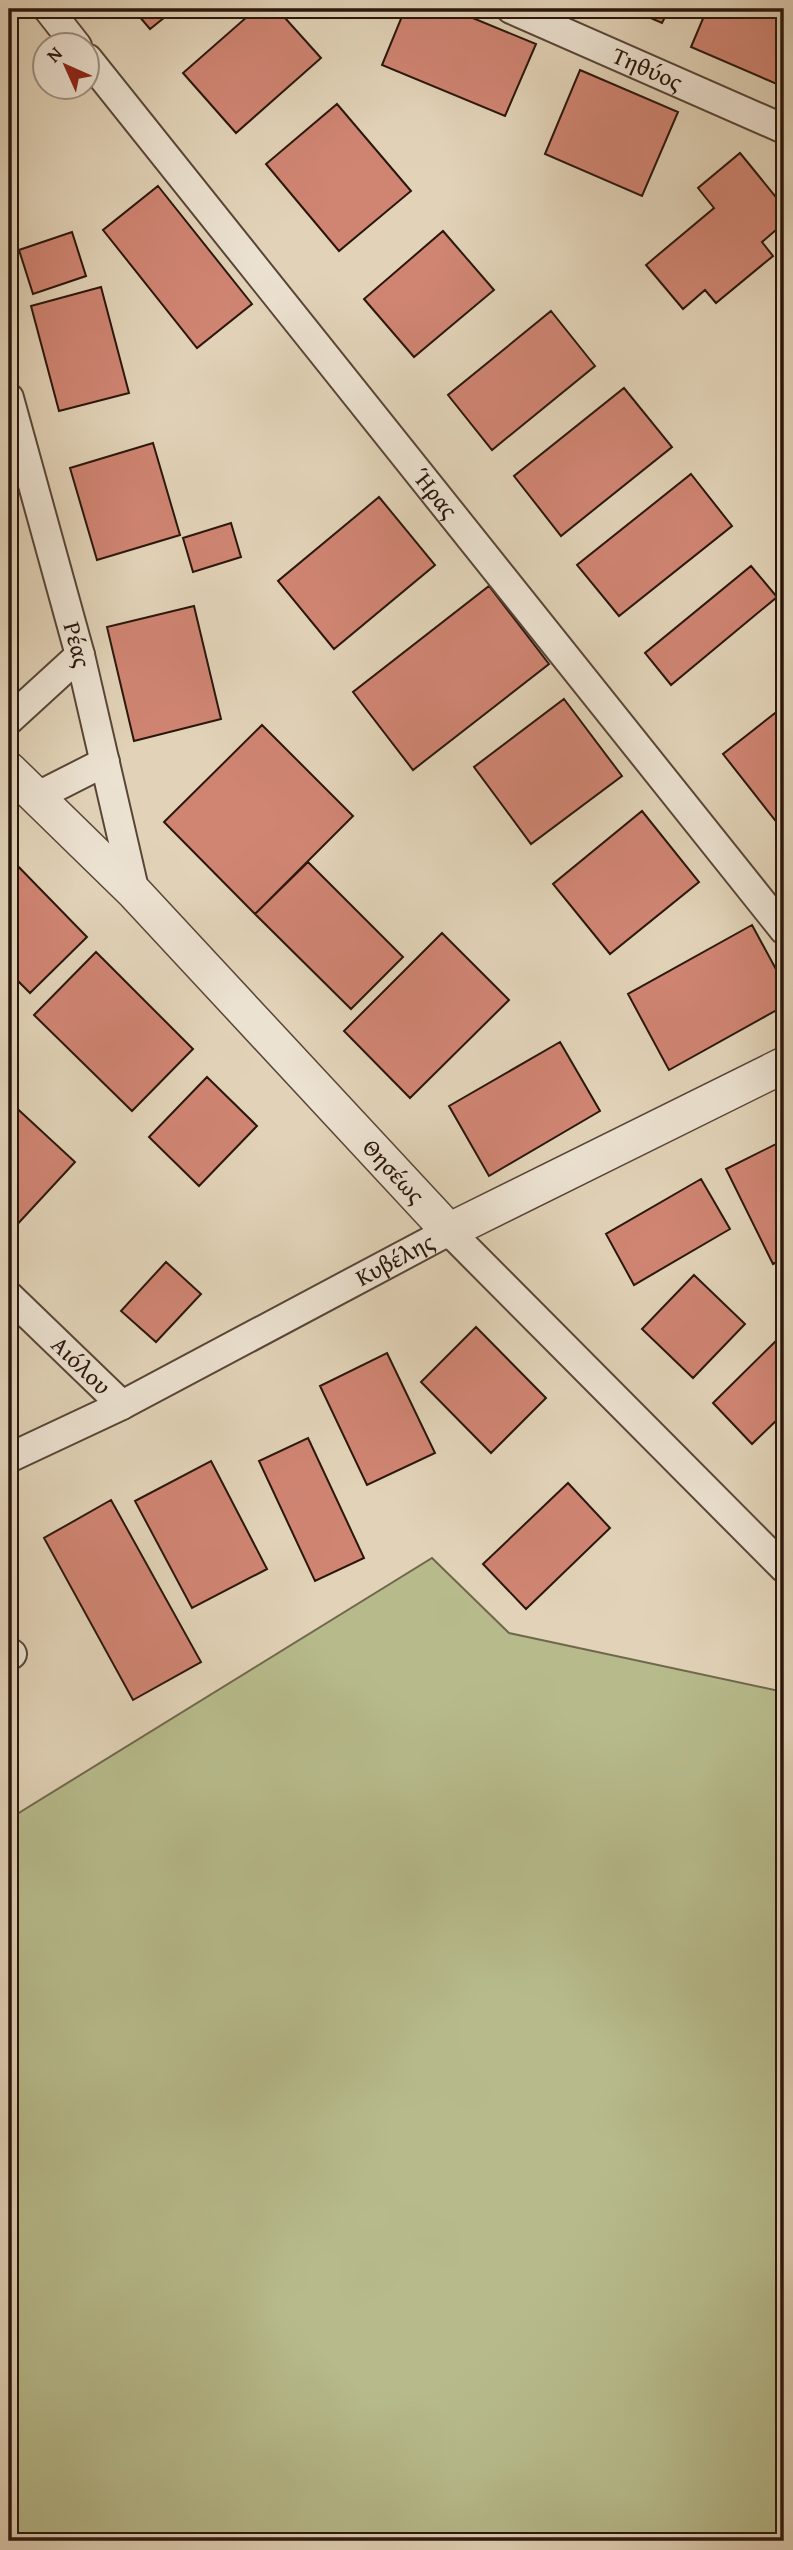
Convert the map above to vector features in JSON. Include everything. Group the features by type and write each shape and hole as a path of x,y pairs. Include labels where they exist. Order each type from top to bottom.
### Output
{"street":[{"path":"48,9 66,32"},
{"name":"Τηθύος","path":"511,9 784,129"},
{"name":"Ήρας","path":"102,77 784,930"},
{"name":"Ρέας","path":"9,398 80,655 135,892"},
{"path":"9,720 80,655"},
{"path":"36,797 105,762"},
{"name":"Θησέως","path":"9,770 135,892 449,1231 784,1568"},
{"name":"Κυβέλης","path":"9,1458 122,1405 449,1231 784,1065"},
{"name":"Αιόλου","path":"9,1297 122,1405"}],"green space":[{"path":"432,1558 509,1633 784,1692 784,2541 9,2541 9,1819"}],"building":[{"path":"133,9 175,9 150,29"},
{"path":"256,9 277,9 321,58 236,133 183,73"},
{"path":"405,9 451,9 536,44 505,116 382,65"},
{"path":"630,9 669,9 662,23"},
{"path":"707,9 784,9 784,87 691,47"},
{"path":"580,70 678,112 642,196 545,154"},
{"path":"337,104 411,191 339,251 266,164"},
{"path":"740,153 784,207 784,223 762,242 773,256 716,303 705,290 683,309 646,265 714,208 698,188"},
{"path":"158,186 252,304 197,348 103,230"},
{"path":"443,231 494,290 414,357 364,299"},
{"path":"72,232 86,276 33,294 19,250"},
{"path":"101,287 129,393 59,411 31,306"},
{"path":"551,311 595,366 492,450 448,395"},
{"path":"624,388 672,447 561,536 514,476"},
{"path":"153,443 180,535 97,560 70,468"},
{"path":"691,474 732,526 619,616 577,565"},
{"path":"379,497 435,565 334,649 278,581"},
{"path":"231,523 241,557 193,572 183,538"},
{"path":"751,566 777,597 671,685 645,653"},
{"path":"489,586 549,664 413,770 353,692"},
{"path":"194,606 221,719 134,741 107,627"},
{"path":"564,699 622,776 531,844 474,767"},
{"path":"784,706 784,827 782,829 723,754"},
{"path":"262,725 353,816 255,914 164,822"},
{"path":"642,811 699,882 610,954 553,884"},
{"path":"9,857 87,937 30,993 9,972"},
{"path":"308,862 403,957 351,1009 255,914"},
{"path":"752,925 784,984 784,1006 669,1070 628,994"},
{"path":"442,933 509,1000 410,1098 344,1031"},
{"path":"96,952 193,1049 132,1111 34,1015"},
{"path":"560,1042 600,1111 489,1176 449,1106"},
{"path":"207,1077 257,1126 199,1186 149,1137"},
{"path":"9,1101 75,1162 13,1229 9,1225"},
{"path":"784,1140 784,1258 773,1264 726,1169"},
{"path":"701,1179 730,1229 634,1285 606,1234"},
{"path":"166,1262 201,1294 156,1342 121,1311"},
{"path":"694,1275 745,1324 693,1378 642,1329"},
{"path":"476,1327 546,1398 491,1453 421,1382"},
{"path":"784,1333 784,1413 752,1444 713,1403"},
{"path":"387,1353 435,1453 367,1485 320,1386"},
{"path":"308,1438 364,1558 315,1581 259,1461"},
{"path":"211,1461 267,1569 192,1608 135,1501"},
{"path":"568,1483 610,1528 526,1609 483,1564"},
{"path":"111,1500 201,1662 133,1700 44,1538"}]}
